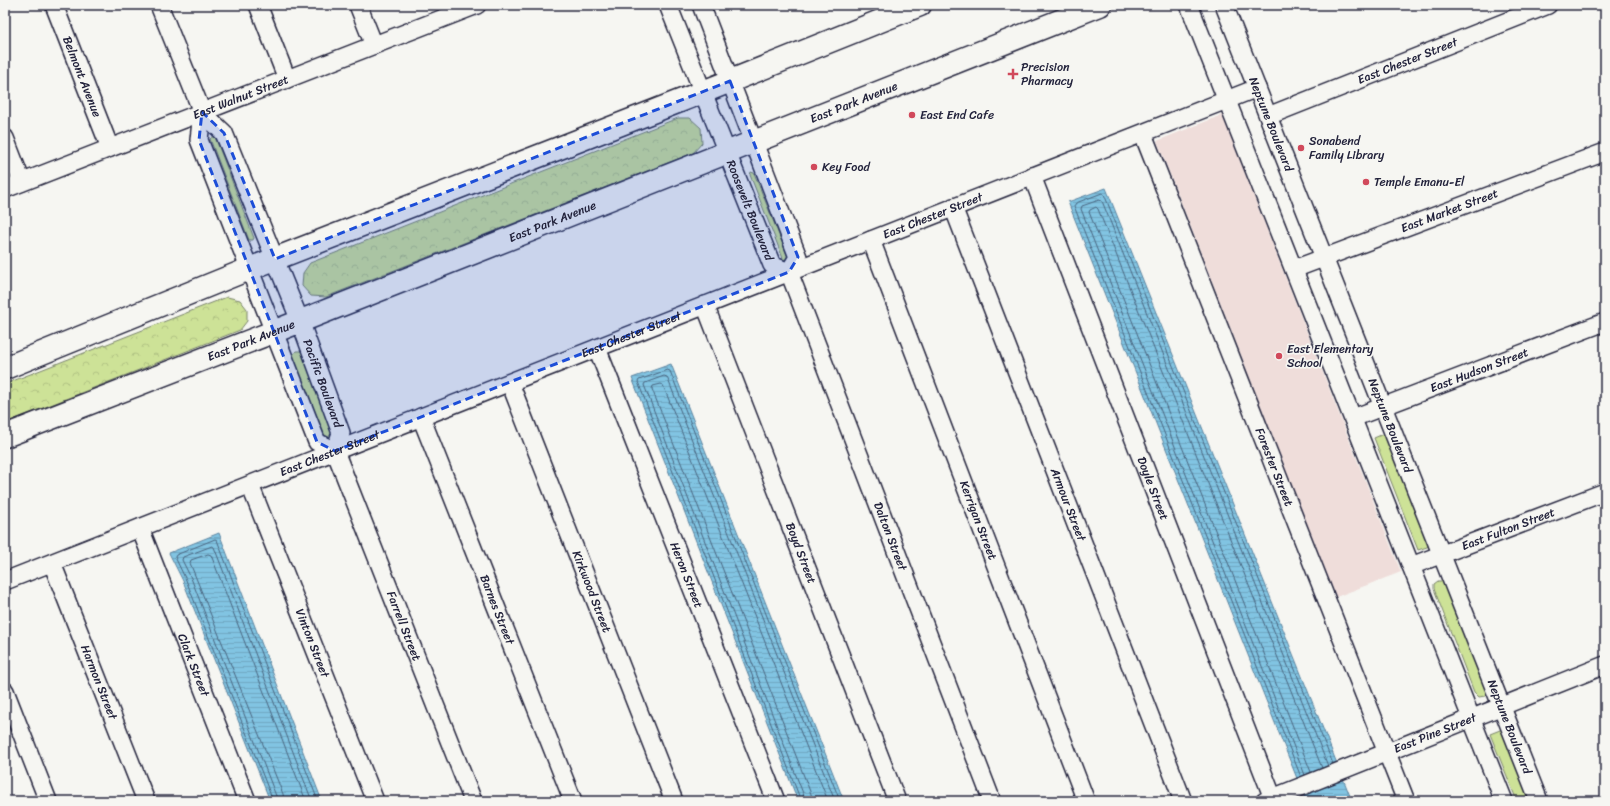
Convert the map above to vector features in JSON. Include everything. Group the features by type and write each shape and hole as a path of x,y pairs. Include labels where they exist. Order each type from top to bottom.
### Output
{"highway":[{"path":"5,368 275,259 703,92 920,5"},
{"name":"East Park Avenue","path":"5,436 273,332 1100,5"}],"street":[{"name":"Belmont Avenue","path":"54,5 110,148"},
{"name":"Pacific Boulevard","path":"159,5 202,112 224,133 300,321 341,433 335,451 317,442 273,332 199,140 202,112"},
{"path":"258,5 287,79"},
{"path":"358,5 374,45"},
{"name":"Roosevelt Boulevard","path":"668,5 772,265 789,272"},
{"path":"701,5 798,257 789,272"},
{"path":"1189,5 1504,801"},
{"name":"Neptune Boulevard","path":"1224,5 1540,801"},
{"name":"East Chester Street","path":"1268,116 1548,5"},
{"name":"East Walnut Street","path":"5,189 374,45 466,7"},
{"name":"East Chester Street","path":"5,582 1257,88"},
{"name":"Forester Street","path":"1143,134 1406,801"},
{"path":"5,138 22,182"},
{"name":"East Market Street","path":"1294,269 1605,152"},
{"name":"Doyle Street","path":"1032,176 1275,798"},
{"name":"Armour Street","path":"953,207 1183,801"},
{"name":"Kerrigan Street","path":"871,240 1086,801"},
{"name":"Dalton Street","path":"789,272 992,801"},
{"name":"Boyd Street","path":"705,305 897,801"},
{"name":"East Hudson Street","path":"1353,418 1605,322"},
{"name":"Heron Street","path":"596,348 776,801"},
{"name":"Kirkwood Street","path":"510,383 674,801"},
{"name":"Barnes Street","path":"421,417 573,801"},
{"name":"Farrell Street","path":"335,451 473,801"},
{"name":"Vinton Street","path":"250,485 375,801"},
{"name":"East Fulton Street","path":"1411,566 1605,492"},
{"name":"Clark Street","path":"140,528 247,801"},
{"name":"Harmon Street","path":"52,563 146,801"},
{"name":"East Pine Street","path":"1275,798 1605,665"},
{"path":"5,691 48,801"}],"highlighted area":[{"path":"730,81 798,257 789,272 335,451 317,442 273,332 199,140 202,112 224,133 275,259"}],"shaded area":[{"name":"East Elementary School","path":"1222,115 1401,572 1336,597 1157,141"}],"green space":[{"path":"678,118 690,118 701,128 702,143 693,153 326,297 311,296 302,286 303,273 310,263"},
{"path":"215,137 254,238 253,240 249,240 210,139"},
{"path":"751,172 754,173 789,260 787,263 784,261 750,175"},
{"path":"227,297 240,300 247,309 247,321 240,330 5,423 5,384"},
{"path":"296,351 307,353 336,431 331,440 322,438 292,356"},
{"path":"1388,432 1433,545 1418,550 1374,438"},
{"path":"1438,581 1443,581 1489,692 1485,696 1479,697 1474,692 1434,589 1434,584"},
{"path":"1505,728 1535,801 1517,801 1490,734"}],"water":[{"path":"1106,188 1352,801 1306,801 1068,202"},
{"path":"671,364 844,801 798,801 632,378"},
{"path":"219,533 322,801 270,801 183,581 169,553"}],"place":[{"name":"Precision Pharmacy","path":"1013,74"},
{"name":"East End Cafe","path":"912,115"},
{"name":"Sonabend Family Library","path":"1301,148"},
{"name":"Key Food","path":"814,167"},
{"name":"Temple Emanu-El","path":"1366,182"},
{"name":"East Elementary School","path":"1279,356"}]}
